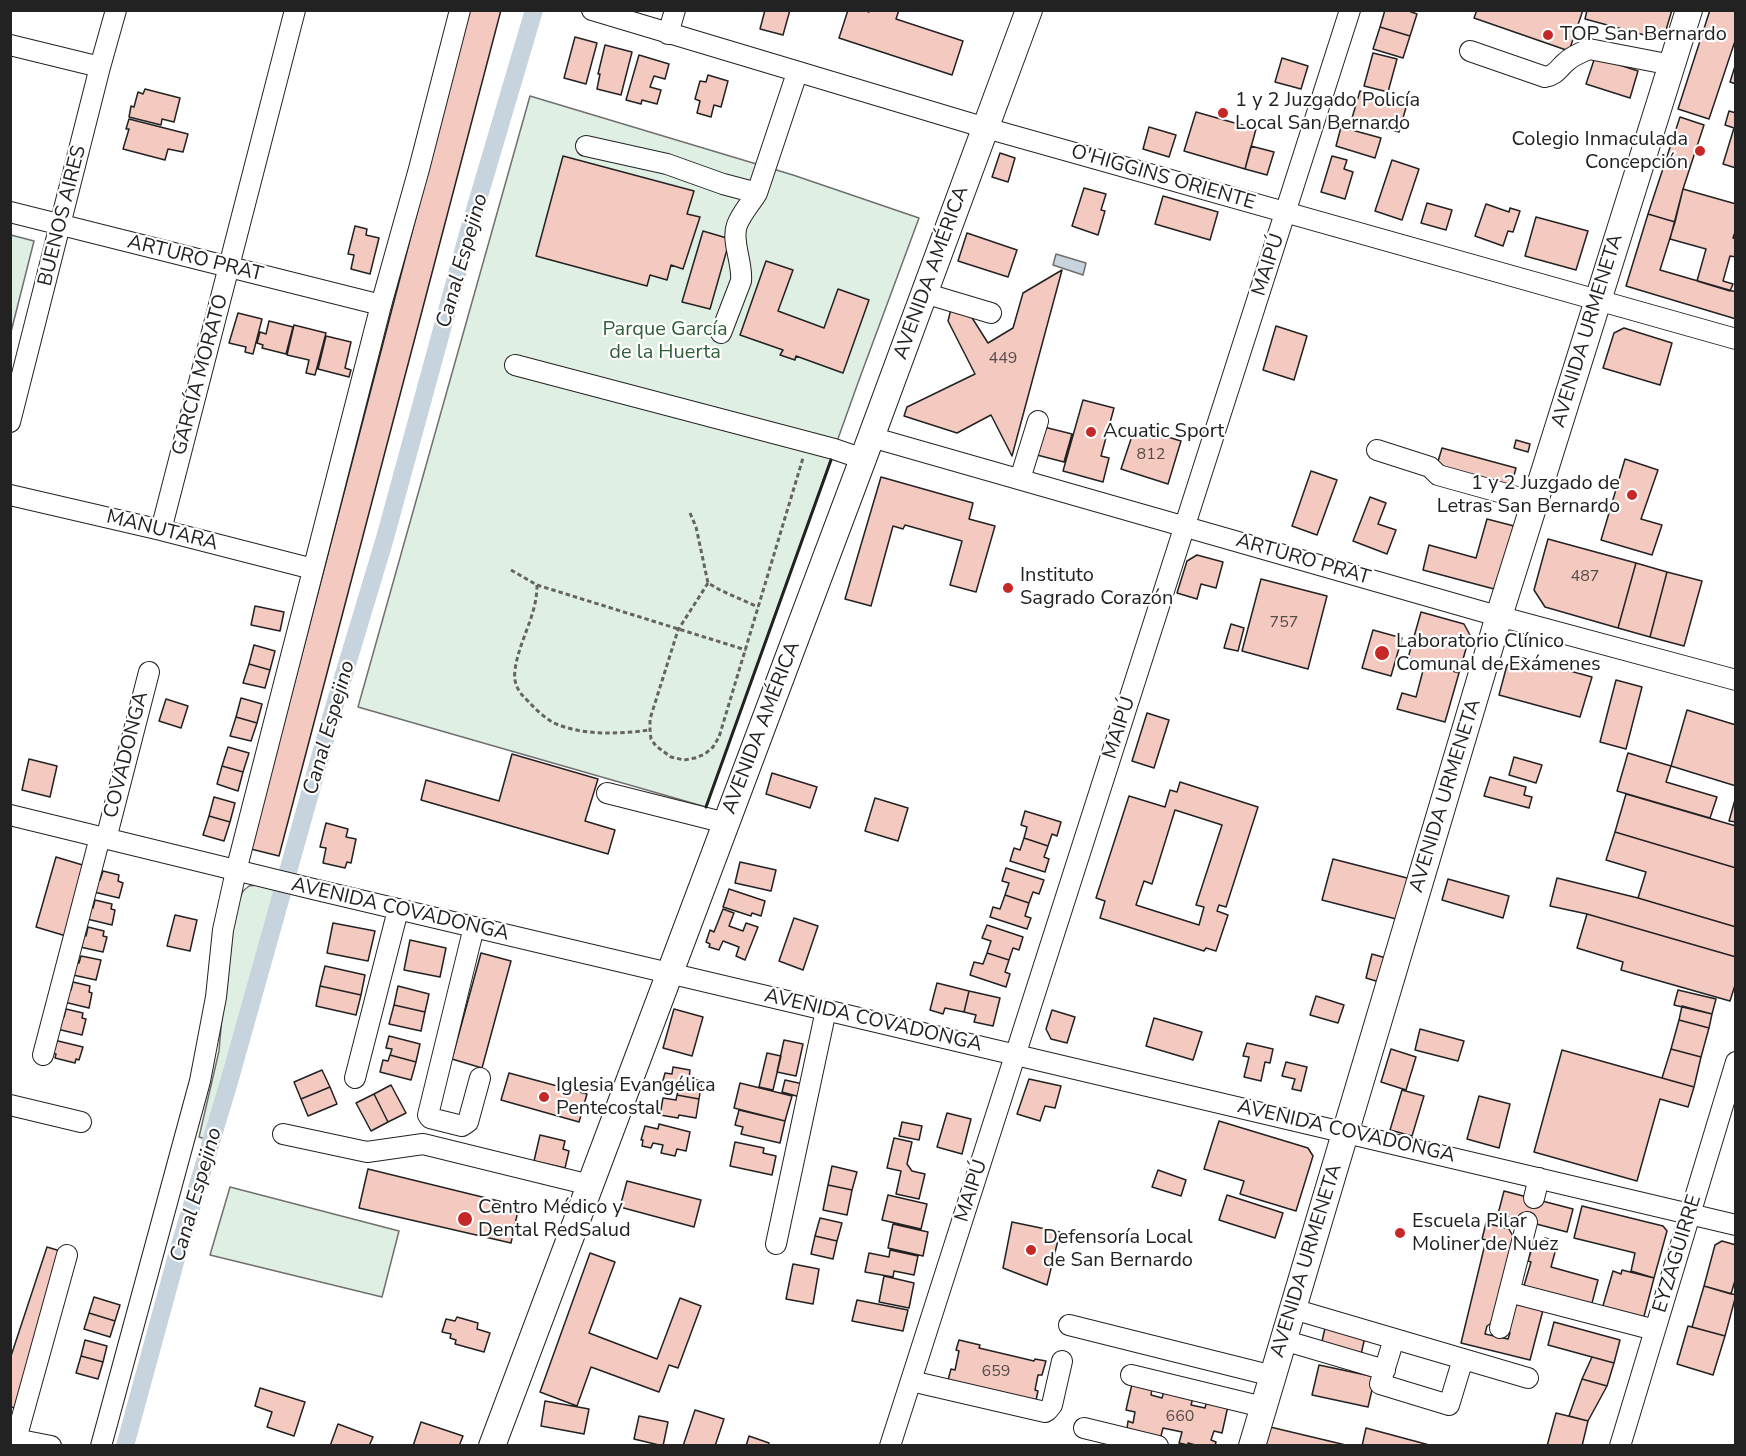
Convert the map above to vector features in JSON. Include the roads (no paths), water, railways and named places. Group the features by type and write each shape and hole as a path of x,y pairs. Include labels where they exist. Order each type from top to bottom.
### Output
{"main road":[{"name":"AVENIDA AMÉRICA","path":"492,1446 1029,10"},
{"name":"AVENIDA URMENETA","path":"1252,1446 1499,616 1689,10"}],"street":[{"name":"BUENOS AIRES","path":"10,422 116,10"},
{"name":"GARCÍA MORATO","path":"160,530 295,10"},
{"path":"101,1446 200,1081 216,996 223,930 236,871 381,305 460,10"},
{"name":"O'HIGGINS ORIENTE","path":"592,10 986,128 1736,339"},
{"path":"668,34 675,10"},
{"name":"MAIPÚ","path":"890,1446 1350,10"},
{"path":"10,45 100,67"},
{"path":"1470,51 1545,77 1553,76 1566,62 1589,49 1672,65"},
{"path":"721,333 741,281 737,225 758,193 797,73"},
{"path":"586,146 667,164 723,184 758,193"},
{"name":"ARTURO PRAT","path":"10,212 381,305"},
{"path":"924,293 991,313"},
{"name":"ARTURO PRAT","path":"515,364 834,449 867,448 1020,479 1499,616 1736,680"},
{"path":"1020,479 1038,421"},
{"path":"1377,450 1430,467 1438,475 1535,502"},
{"name":"MANUTARA","path":"10,495 313,569"},
{"name":"COVADONGA","path":"43,1055 148,672"},
{"path":"607,793 726,823"},
{"name":"AVENIDA COVADONGA","path":"10,815 398,910 1736,1225"},
{"path":"355,1078 398,910"},
{"path":"474,927 428,1115 430,1118 466,1125 480,1078"},
{"path":"776,1244 826,1010"},
{"name":"EYZAGUIRRE","path":"1620,1446 1736,1062"},
{"path":"10,1105 81,1122"},
{"path":"283,1134 367,1152 423,1144 590,1185"},
{"path":"1533,1198 1539,1178"},
{"path":"1500,1328 1527,1222"},
{"path":"51,1446 14,1438 67,1255"},
{"path":"1509,1292 1655,1330"},
{"path":"1293,1309 1528,1378"},
{"path":"1069,1325 1273,1376"},
{"path":"1394,1339 1380,1384 1449,1405 1463,1359"},
{"path":"1283,1340 1385,1370"},
{"path":"911,1381 1045,1412 1052,1405 1062,1360"},
{"path":"1131,1375 1263,1407"},
{"path":"1084,1428 1158,1446"}],"waterway":[{"name":"Canal Espejino","path":"125,1446 177,1255 385,538 469,230 534,10"}],"place":[{"name":"TOP San Bernardo","path":"1548,35"},
{"name":"1 y 2 Juzgado Policía Local San Bernardo","path":"1223,113"},
{"name":"Colegio Inmaculada Concepción","path":"1700,151"},
{"name":"Acuatic Sport","path":"1091,432"},
{"name":"1 y 2 Juzgado de Letras San Bernardo","path":"1632,495"},
{"name":"Instituto Sagrado Corazón","path":"1008,588"},
{"name":"Laboratorio Clínico Comunal de Exámenes","path":"1382,653"},
{"name":"Iglesia Evangélica Pentecostal","path":"544,1097"},
{"name":"Centro Médico y Dental RedSalud","path":"465,1219"},
{"name":"Escuela Pilar Moliner de Nuez","path":"1400,1233"},
{"name":"Defensoría Local de San Bernardo","path":"1031,1250"}],"park label":[{"name":"Parque García de la Huerta","path":"665,342"}]}
